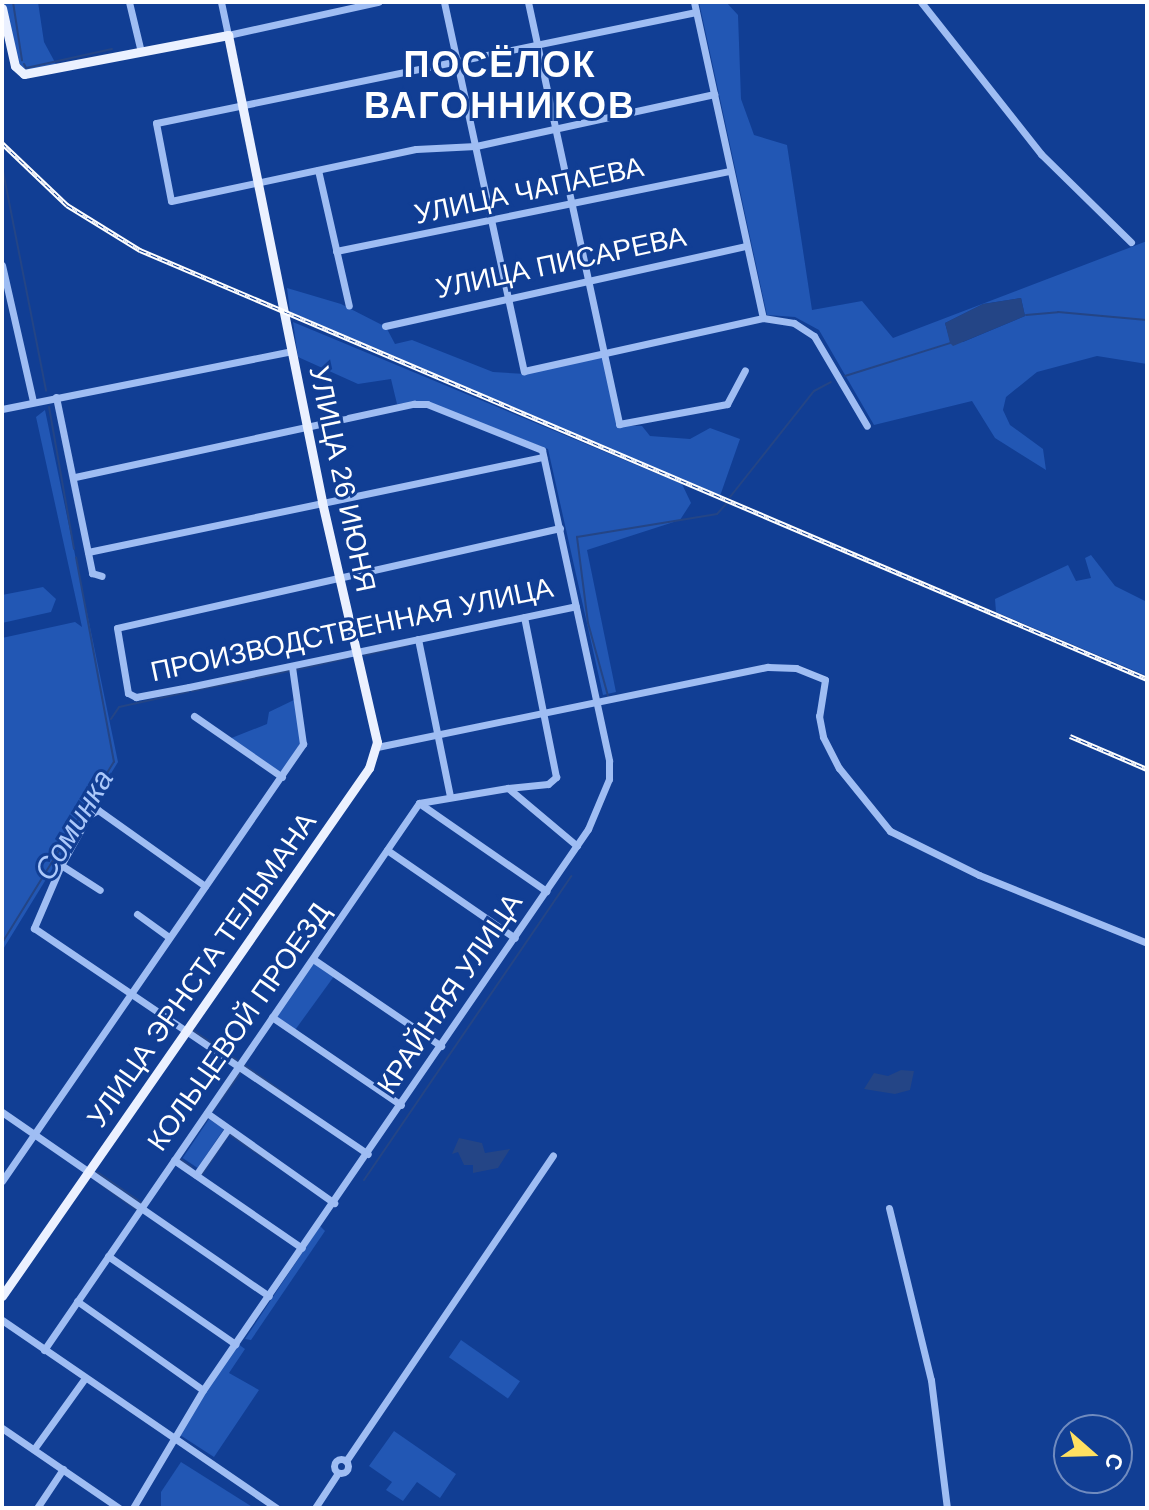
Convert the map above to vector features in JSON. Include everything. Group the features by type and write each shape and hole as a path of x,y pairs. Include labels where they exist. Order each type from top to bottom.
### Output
{"main road":[{"path":"2,8 19,72 228,35"},
{"name":"УЛИЦА 26 ИЮНЯ","path":"228,35 288,315 292,351 322,502 356,652"},
{"path":"356,652 377,747"},
{"name":"УЛИЦА ЭРНСТА ТЕЛЬМАНА","path":"2,1296 369,768 377,747"}],"street":[{"path":"129,2 141,52"},
{"path":"221,2 228,35 378,2"},
{"path":"444,2 524,371 763,318 794,323 814,336 867,426"},
{"path":"528,2 619,424 727,404 741,386 745,370"},
{"path":"694,2 763,318"},
{"path":"921,2 1050,165 1131,242"},
{"path":"696,12 156,123 171,201 416,149 476,146 714,94"},
{"path":"318,170 349,306"},
{"name":"УЛИЦА ЧАПАЕВА","path":"336,251 730,171"},
{"name":"УЛИЦА ПИСАРЕВА","path":"385,326 746,246"},
{"path":"2,265 33,402"},
{"path":"2,409 292,351"},
{"path":"56,397 94,577 102,576"},
{"path":"75,477 307,426 427,404 542,454"},
{"path":"88,552 542,454"},
{"name":"КРАЙНЯЯ УЛИЦА","path":"133,1508 203,1390 577,846 610,772 542,454"},
{"path":"339,578 560,528"},
{"name":"ПРОИЗВОДСТВЕННАЯ УЛИЦА","path":"339,578 117,628 128,693 136,697 292,667 576,606"},
{"path":"419,803 450,796 548,784 556,772 524,617"},
{"path":"418,639 450,796"},
{"path":"377,747 781,664 825,680 819,716 823,737 839,768 890,831 979,875 1147,943"},
{"path":"2,1181 282,777 305,737 292,667"},
{"path":"194,716 282,777"},
{"path":"508,788 577,846"},
{"path":"419,803 546,891"},
{"name":"КОЛЬЦЕВОЙ ПРОЕЗД","path":"44,1350 419,803"},
{"path":"205,886 98,810 89,815 61,865 34,928 368,1154"},
{"path":"387,850 515,938"},
{"path":"61,865 100,890"},
{"path":"137,914 169,937"},
{"path":"313,959 441,1046"},
{"path":"272,1017 401,1105"},
{"path":"2,1112 269,1296"},
{"path":"207,1113 334,1203"},
{"path":"196,1175 228,1129"},
{"path":"315,1508 338,1473 347,1470 346,1461 553,1155"},
{"path":"174,1160 302,1248"},
{"path":"889,1208 931,1380 947,1508"},
{"path":"108,1256 235,1344"},
{"path":"77,1301 203,1390"},
{"path":"2,1320 277,1508"},
{"path":"34,1449 85,1378"},
{"path":"3,1430 119,1508"},
{"path":"37,1508 63,1469"}],"shaded area":[{"path":"4,2 38,2 44,42 57,66 28,72 17,62"},
{"path":"699,2 726,2 738,15 741,99 754,135 787,145 812,310 862,301 893,338 1147,241 1147,364 1097,356 1037,372 1006,397 1003,410 1010,425 1043,449 1046,470 995,438 972,401 874,425 819,330 795,317 767,315","holes":["1021,298 1025,316 963,342 950,340 945,323 983,304"]},
{"path":"287,288 341,304 386,327 395,344 412,340 493,372 526,374 603,357 617,426 642,426 650,436 690,439 710,428 740,439 720,496 290,312"},
{"path":"1021,298 1025,316 953,346 950,343 945,323 983,304"},
{"path":"293,322 682,484 691,503 680,520 587,550 616,692 603,695 548,449 425,401 397,404 391,379 358,384 298,357"},
{"path":"45,410 118,762 2,951 2,638 75,622 82,627 36,417"},
{"path":"1091,555 1115,586 1147,602 1147,676 996,612 995,599 1068,565 1076,581 1091,578 1085,558"},
{"path":"43,587 56,599 51,612 2,623 2,595"},
{"path":"296,699 301,742 281,774 229,739 267,724 269,712"},
{"path":"313,961 334,976 295,1030 274,1014"},
{"path":"901,1070 914,1071 910,1090 895,1094 864,1089 874,1073 888,1076"},
{"path":"209,1119 224,1129 198,1168 183,1158"},
{"path":"459,1138 482,1143 485,1153 510,1149 498,1168 473,1173 473,1165 464,1165 458,1152 452,1154"},
{"path":"320,1226 325,1231 251,1340 245,1339"},
{"path":"461,1340 520,1381 508,1398 449,1357"},
{"path":"238,1344 245,1349 229,1373 259,1390 214,1457 180,1435 181,1428"},
{"path":"394,1431 456,1474 440,1498 417,1482 403,1501 386,1490 392,1482 369,1466"},
{"path":"181,1462 254,1508 161,1508 161,1492"}],"waterway":[{"path":"13,2 22,60"},
{"path":"24,64 26,68 112,49"},
{"name":"Соминка","path":"2,166 46,391"},
{"path":"1026,315 1058,312 1147,320"},
{"path":"845,376 950,343"},
{"path":"730,497 814,391 831,382"},
{"name":"Соминка","path":"49,407 74,549"},
{"path":"608,696 588,623 577,537 717,514 727,503"},
{"name":"Соминка","path":"2,943 114,762 76,557"},
{"path":"365,655 408,645"},
{"path":"295,670 348,658"},
{"path":"192,691 289,671"},
{"path":"111,719 119,707 188,692"},
{"path":"364,1180 571,876"},
{"path":"191,1029 238,1061"},
{"path":"244,1065 288,1096"},
{"path":"210,1114 241,1072"},
{"path":"198,1131 208,1117"},
{"path":"202,1174 229,1134 269,1161"},
{"path":"180,1159 191,1167"},
{"path":"97,1172 142,1203"},
{"path":"99,1183 136,1209"}],"railway":[{"path":"2,143 67,205 140,250 1147,679"},
{"path":"1070,736 1147,769"}],"district":[{"name":"ПОСЁЛОК ВАГОННИКОВ","path":"500,84"}]}
